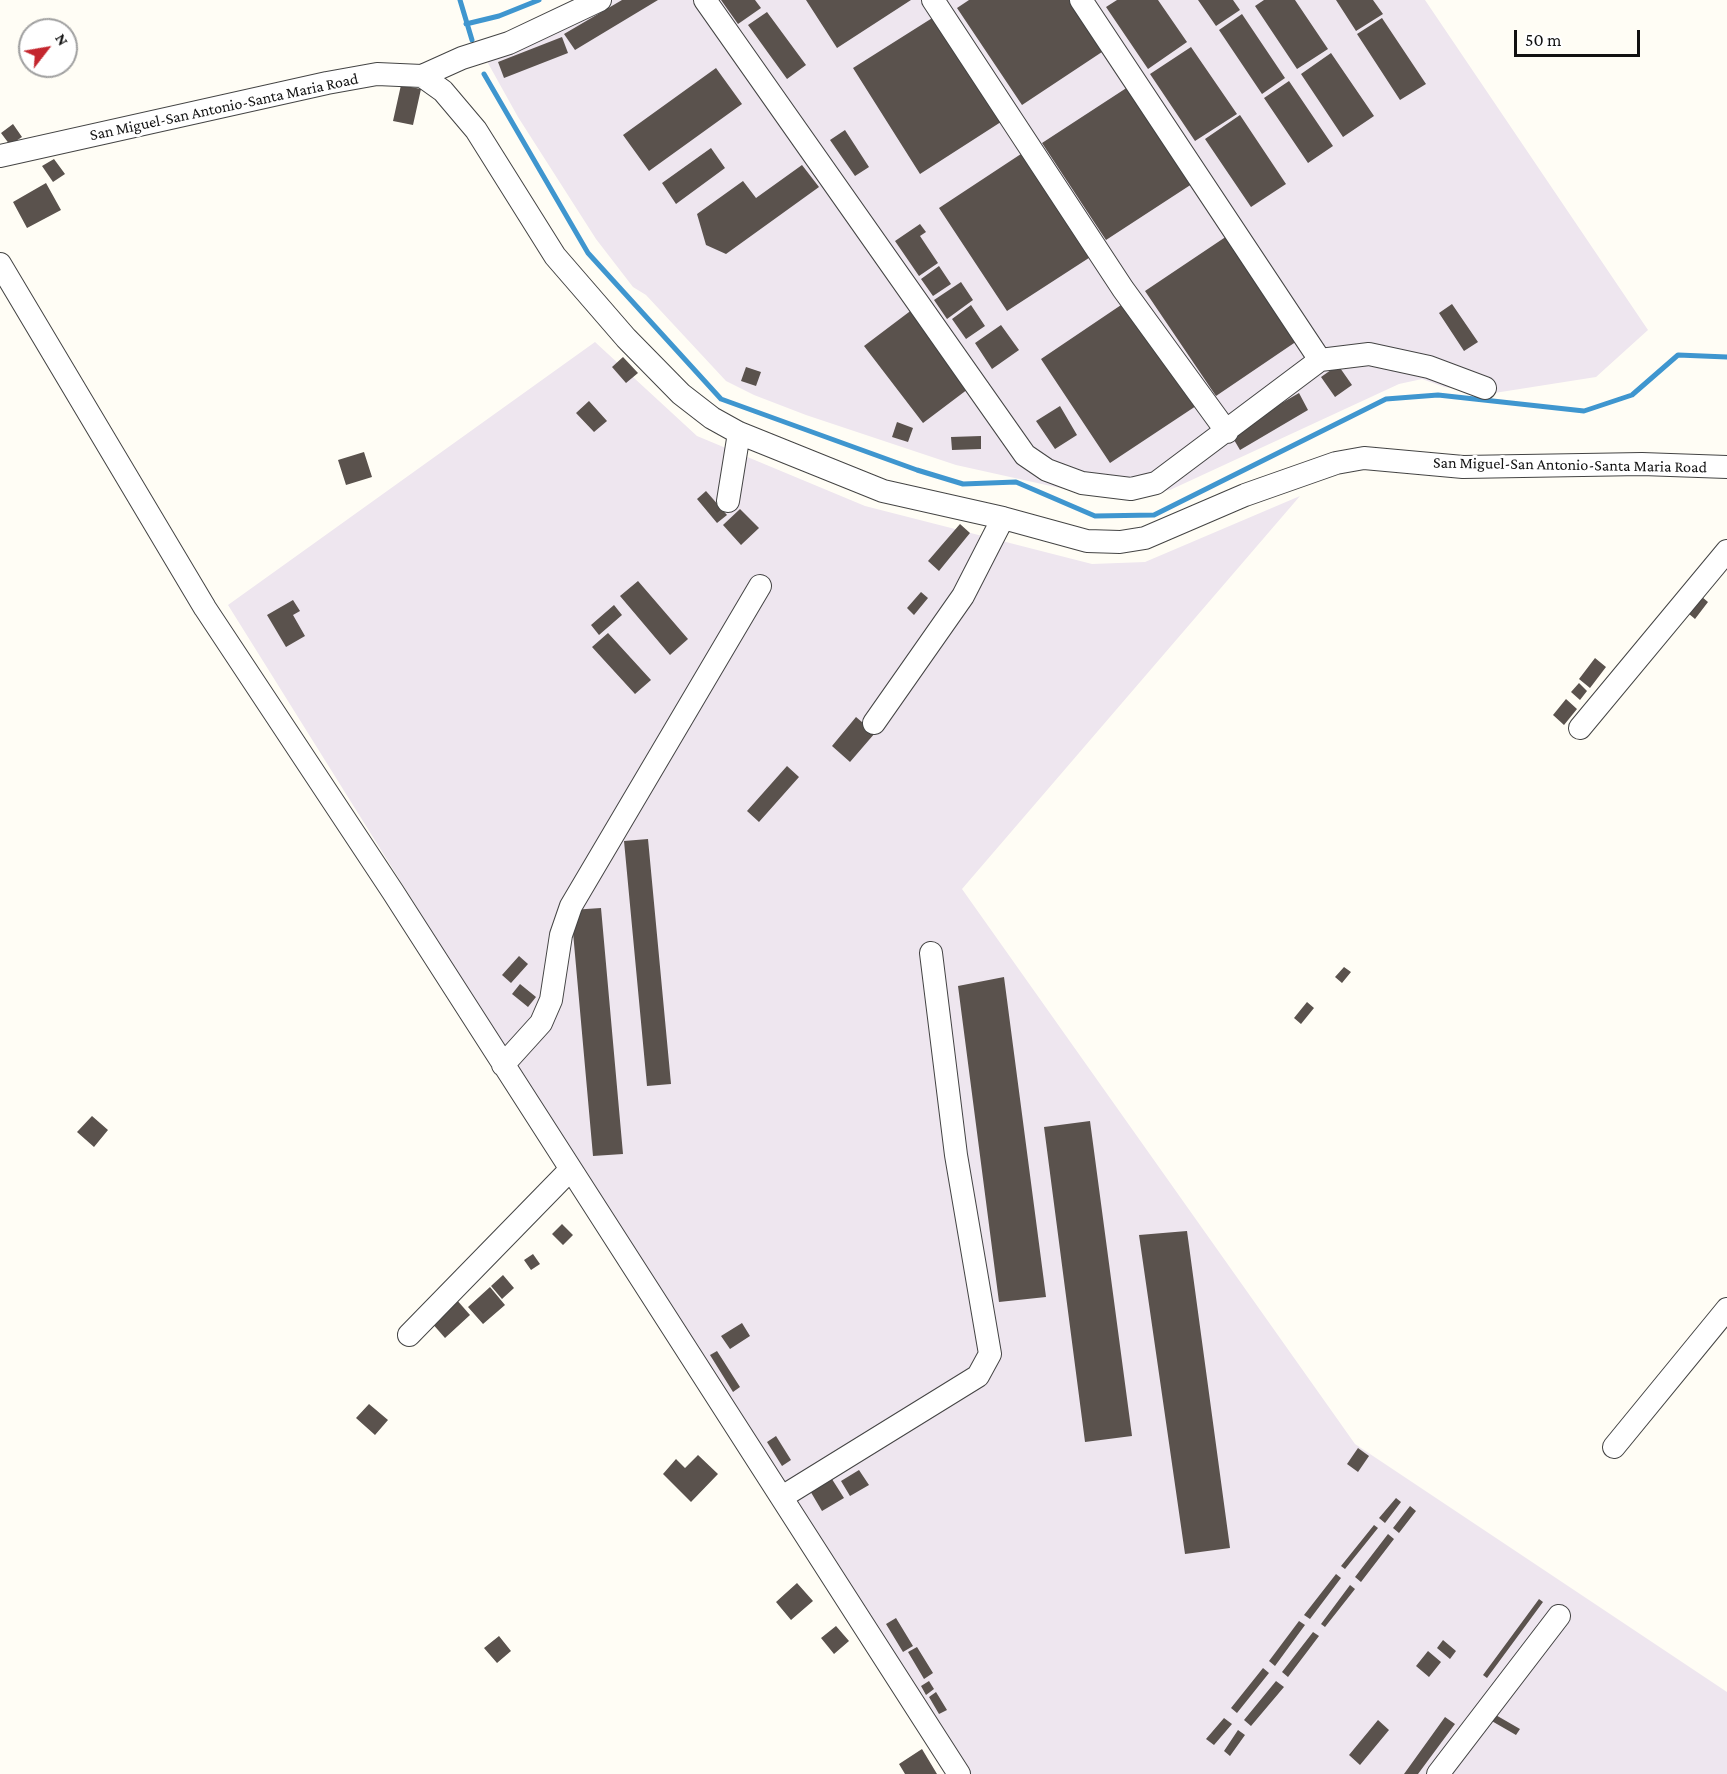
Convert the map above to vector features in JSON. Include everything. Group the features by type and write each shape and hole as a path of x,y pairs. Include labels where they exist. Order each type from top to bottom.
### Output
{"street":[{"path":"422,76 462,58 508,43 600,0"},
{"path":"705,0 1025,455 1047,471 1082,483 1131,489 1156,483 1227,432 1320,360 1370,354 1429,367 1485,388"},
{"path":"933,0 1123,289 1227,432"},
{"path":"1081,0 1320,360"},
{"name":"San Miguel-San Antonio-Santa Maria Road","path":"0,156 327,82 376,74 422,76 443,91 476,130 555,256 626,338 681,394 712,418 739,433 883,491 1003,518 1087,541 1120,542 1137,539 1245,495 1336,463 1364,459 1463,467 1642,464 1727,467"},
{"path":"0,264 205,608 393,892 959,1774"},
{"path":"728,501 739,433"},
{"path":"874,723 963,596 1003,518"},
{"path":"1580,728 1727,551"},
{"path":"502,1065 541,1023 548,1007 561,935 571,906 760,586"},
{"path":"782,1497 978,1376 990,1354 956,1155 931,953"},
{"path":"409,1335 570,1170"},
{"path":"1614,1448 1727,1309"},
{"path":"1438,1774 1559,1616"}],"shaded area":[{"path":"613,0 1425,0 1648,330 1596,377 1488,394 1444,387 1422,379 1399,384 1170,490 1105,498 956,465 806,415 754,395 726,381 646,295 633,287 596,239 518,117 484,56 544,37"},
{"path":"595,342 697,436 865,506 1092,564 1145,562 1300,496 962,889 1355,1444 1727,1692 1727,1774 967,1774 614,1223 228,605"}],"building":[{"path":"622,0 658,0 575,50 564,34"},
{"path":"721,0 755,0 761,8 738,24"},
{"path":"806,0 911,0 837,48"},
{"path":"969,0 1075,0 1108,48 1022,105 957,8"},
{"path":"1117,0 1158,0 1187,42 1148,69 1106,7"},
{"path":"1198,0 1233,0 1240,10 1216,26"},
{"path":"1264,0 1295,0 1328,49 1297,69 1255,6"},
{"path":"1336,0 1373,0 1383,14 1356,31"},
{"path":"767,12 806,65 787,79 748,25"},
{"path":"1242,14 1285,78 1262,94 1219,30"},
{"path":"937,15 1004,120 920,174 853,68"},
{"path":"1382,18 1426,84 1400,100 1357,34"},
{"path":"562,37 568,53 504,78 498,62"},
{"path":"1191,47 1237,114 1195,141 1150,74"},
{"path":"1331,53 1374,116 1343,137 1301,74"},
{"path":"716,68 742,104 649,171 623,135"},
{"path":"1289,81 1333,146 1308,163 1264,98"},
{"path":"401,85 421,89 413,125 393,121"},
{"path":"1131,85 1195,182 1106,240 1042,143"},
{"path":"1240,115 1286,184 1251,207 1205,139"},
{"path":"13,124 22,137 10,145 1,133"},
{"path":"845,130 869,167 855,176 830,140"},
{"path":"711,148 725,168 676,204 662,183"},
{"path":"1027,150 1095,254 1007,311 939,208"},
{"path":"54,159 65,174 53,182 42,166"},
{"path":"802,165 819,187 726,254 706,245 697,214 743,181 756,198"},
{"path":"46,183 61,210 27,228 13,202"},
{"path":"920,224 926,232 920,236 938,263 919,276 895,241"},
{"path":"1230,234 1300,339 1216,396 1145,291"},
{"path":"939,266 951,284 933,296 921,279"},
{"path":"961,282 973,300 947,319 934,300"},
{"path":"1127,301 1196,406 1110,463 1041,359"},
{"path":"1452,304 1478,342 1464,351 1439,313"},
{"path":"971,305 985,326 966,339 952,319"},
{"path":"913,309 972,386 923,423 864,346"},
{"path":"1001,325 1019,350 992,369 975,343"},
{"path":"623,357 638,373 626,383 612,367"},
{"path":"1338,365 1352,385 1335,397 1321,377"},
{"path":"746,367 761,372 756,386 741,381"},
{"path":"1299,393 1308,410 1240,450 1230,433"},
{"path":"589,401 607,421 594,432 576,413"},
{"path":"1060,406 1077,435 1055,449 1036,421"},
{"path":"897,422 913,428 908,442 892,437"},
{"path":"981,436 981,449 952,450 951,437"},
{"path":"364,452 372,477 346,485 338,460"},
{"path":"706,491 727,515 717,523 697,499"},
{"path":"740,509 759,528 741,545 723,525"},
{"path":"960,524 970,533 939,571 928,561"},
{"path":"638,581 688,639 670,655 620,596"},
{"path":"921,592 928,598 914,615 907,608"},
{"path":"1696,592 1708,602 1695,619 1682,608"},
{"path":"293,600 300,611 293,615 305,636 286,647 267,615"},
{"path":"614,605 622,615 599,635 591,625"},
{"path":"608,633 651,680 635,694 592,647"},
{"path":"1595,658 1606,667 1590,688 1579,679"},
{"path":"1579,683 1587,691 1580,700 1571,692"},
{"path":"1566,699 1577,709 1564,725 1553,715"},
{"path":"856,717 875,733 850,762 832,746"},
{"path":"787,766 799,777 759,822 747,811"},
{"path":"648,839 671,1084 647,1086 624,841"},
{"path":"601,908 623,1154 593,1156 571,910"},
{"path":"519,956 528,964 511,983 502,975"},
{"path":"1344,967 1351,972 1342,983 1335,977"},
{"path":"1004,977 1046,1297 999,1302 958,986"},
{"path":"520,984 536,997 528,1007 512,994"},
{"path":"1307,1002 1314,1008 1301,1024 1294,1018"},
{"path":"92,1116 108,1130 94,1147 77,1132"},
{"path":"1090,1121 1132,1436 1085,1442 1044,1127"},
{"path":"562,1224 573,1235 563,1245 552,1234"},
{"path":"1187,1231 1230,1548 1185,1554 1139,1235"},
{"path":"533,1254 540,1264 531,1270 524,1260"},
{"path":"503,1275 514,1288 502,1299 491,1286"},
{"path":"490,1287 505,1305 483,1324 468,1307"},
{"path":"456,1299 470,1315 445,1338 431,1322"},
{"path":"742,1323 750,1336 730,1349 721,1336"},
{"path":"717,1351 740,1387 733,1392 710,1355"},
{"path":"369,1404 388,1420 375,1435 356,1418"},
{"path":"776,1436 791,1460 782,1466 767,1442"},
{"path":"1358,1448 1369,1456 1358,1472 1347,1464"},
{"path":"698,1455 718,1474 691,1502 663,1474 676,1459 685,1468"},
{"path":"859,1470 869,1485 850,1496 841,1481"},
{"path":"830,1476 844,1498 822,1511 809,1489"},
{"path":"1396,1498 1401,1502 1385,1523 1379,1518"},
{"path":"1410,1506 1416,1511 1399,1533 1393,1528"},
{"path":"1374,1525 1378,1528 1345,1569 1341,1566"},
{"path":"1388,1534 1394,1539 1361,1582 1355,1577"},
{"path":"1336,1574 1341,1578 1310,1619 1304,1615"},
{"path":"797,1583 813,1601 791,1620 776,1602"},
{"path":"1350,1585 1355,1589 1325,1627 1321,1624"},
{"path":"1539,1599 1543,1602 1487,1678 1483,1675"},
{"path":"896,1618 913,1646 903,1652 886,1624"},
{"path":"1299,1621 1305,1625 1275,1666 1269,1661"},
{"path":"836,1626 849,1641 834,1654 821,1638"},
{"path":"1313,1632 1319,1636 1288,1677 1282,1672"},
{"path":"499,1636 511,1651 497,1663 484,1648"},
{"path":"1443,1640 1456,1651 1450,1659 1437,1648"},
{"path":"917,1647 933,1673 924,1679 908,1652"},
{"path":"1428,1651 1441,1662 1429,1677 1416,1666"},
{"path":"1263,1668 1269,1673 1237,1713 1231,1708"},
{"path":"929,1681 934,1689 926,1695 921,1686"},
{"path":"1276,1681 1284,1687 1251,1726 1244,1720"},
{"path":"936,1692 947,1710 939,1714 929,1697"},
{"path":"1494,1714 1520,1729 1516,1735 1490,1720"},
{"path":"1445,1717 1455,1724 1418,1774 1404,1774"},
{"path":"1224,1718 1232,1724 1214,1745 1206,1739"},
{"path":"1378,1720 1389,1730 1360,1765 1349,1755"},
{"path":"1238,1730 1245,1735 1230,1756 1224,1751"},
{"path":"922,1749 937,1774 905,1774 899,1764"}],"waterway":[{"path":"460,0 472,40"},
{"path":"466,24 499,16 539,0"},
{"path":"484,74 588,253 721,399 917,470 963,484 1016,482 1095,516 1154,515 1386,399 1438,395 1584,411 1632,395 1678,355 1727,357"}]}
